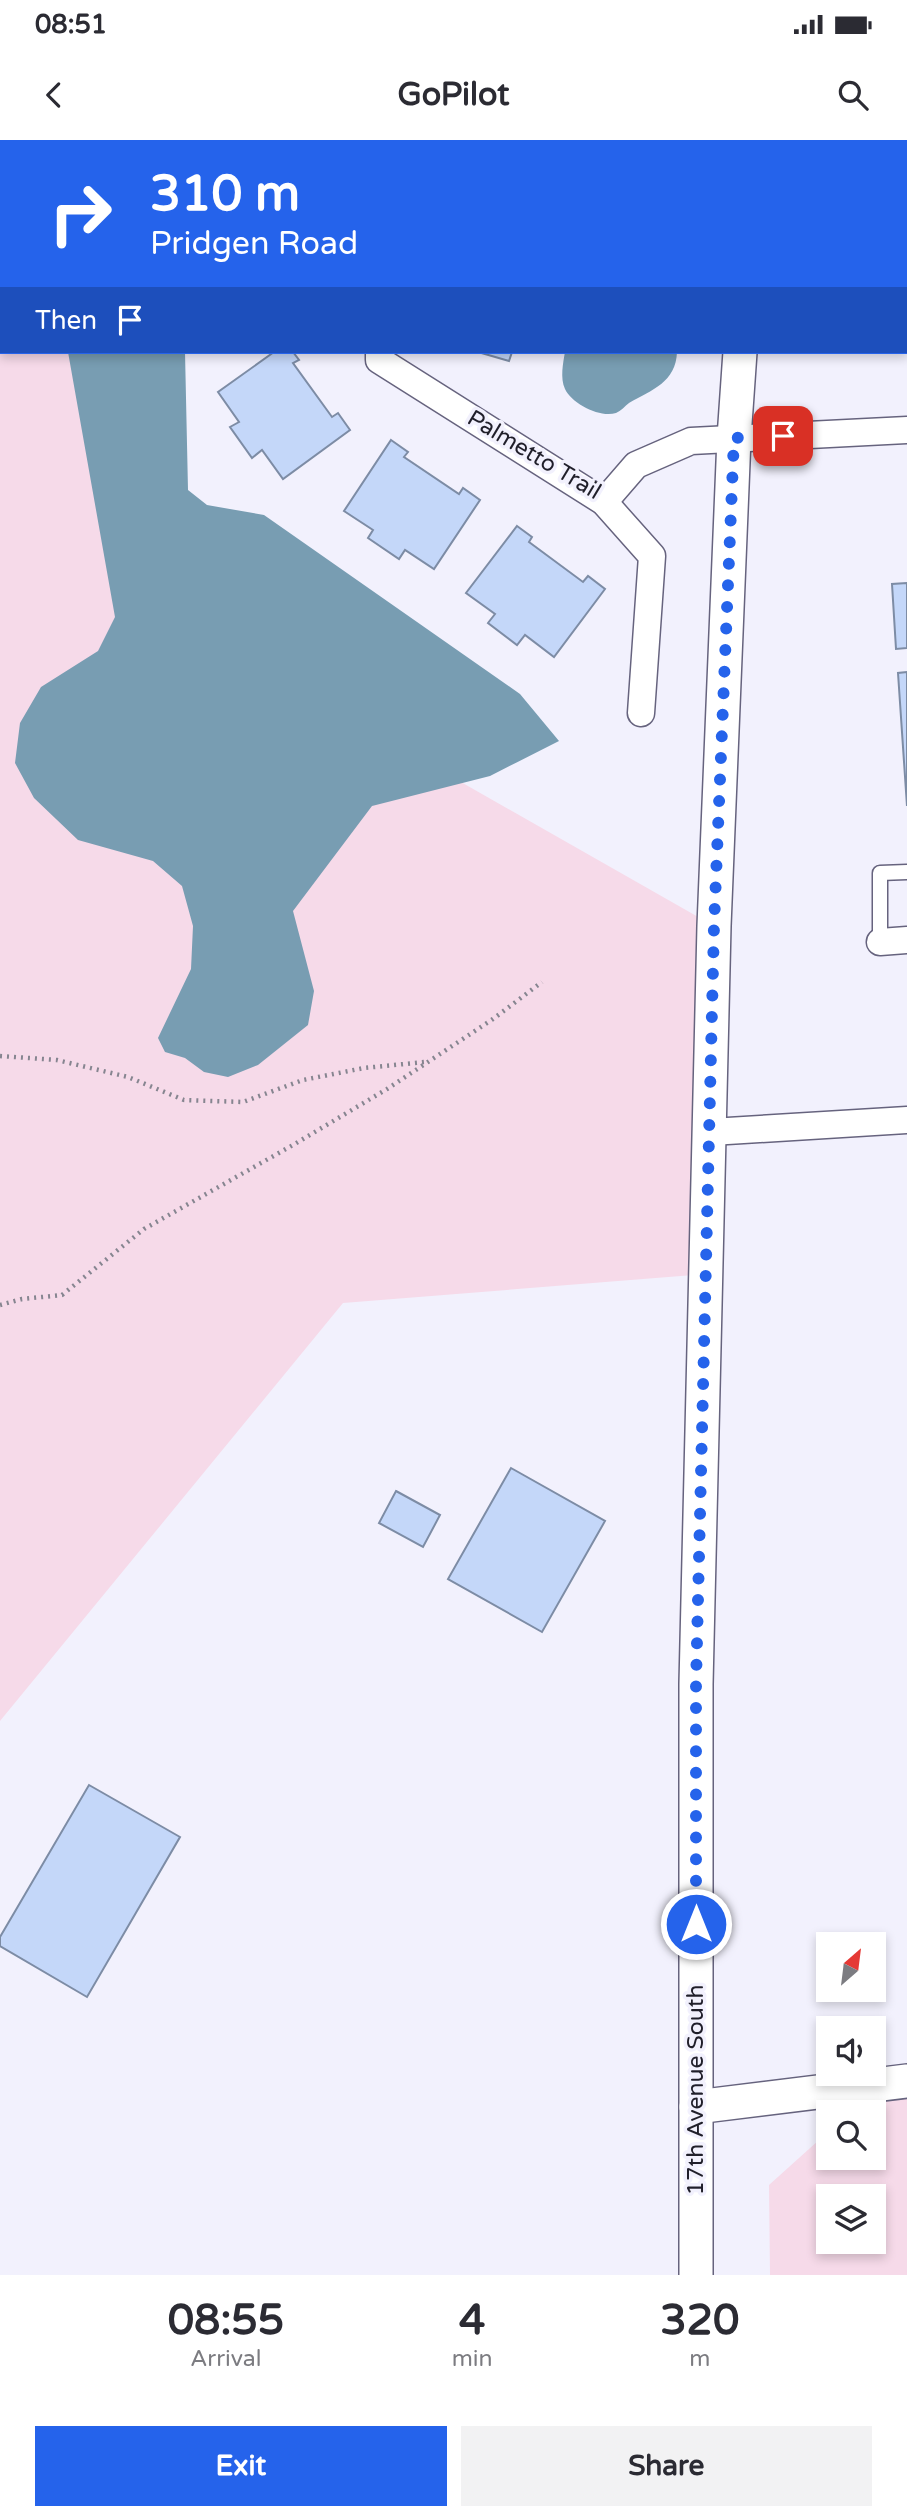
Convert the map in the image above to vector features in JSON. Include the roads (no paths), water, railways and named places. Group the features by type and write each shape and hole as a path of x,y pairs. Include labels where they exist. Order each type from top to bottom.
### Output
{"street":[{"name":"Palmetto Trail","path":"379,354 379,360 604,502 636,464 691,442 907,430"},
{"name":"17th Avenue South","path":"696,2275 696,1684 714,926 740,354"},
{"path":"604,502 652,556 641,713"},
{"path":"880,942 907,940"},
{"path":"710,1132 907,1120"},
{"path":"696,2107 907,2081"}],"lane":[{"path":"880,942 880,873 907,872"}],"water":[{"path":"68,354 185,354 188,490 207,505 264,515 520,694 559,741 490,776 372,806 293,911 314,991 308,1025 258,1065 228,1077 204,1072 185,1058 165,1052 158,1038 191,969 193,926 182,886 153,861 78,840 34,798 15,763 20,723 41,687 98,651 115,617"},
{"path":"565,354 677,354 672,371 661,384 618,412 610,414 595,412 574,400 565,389 562,370"}]}
